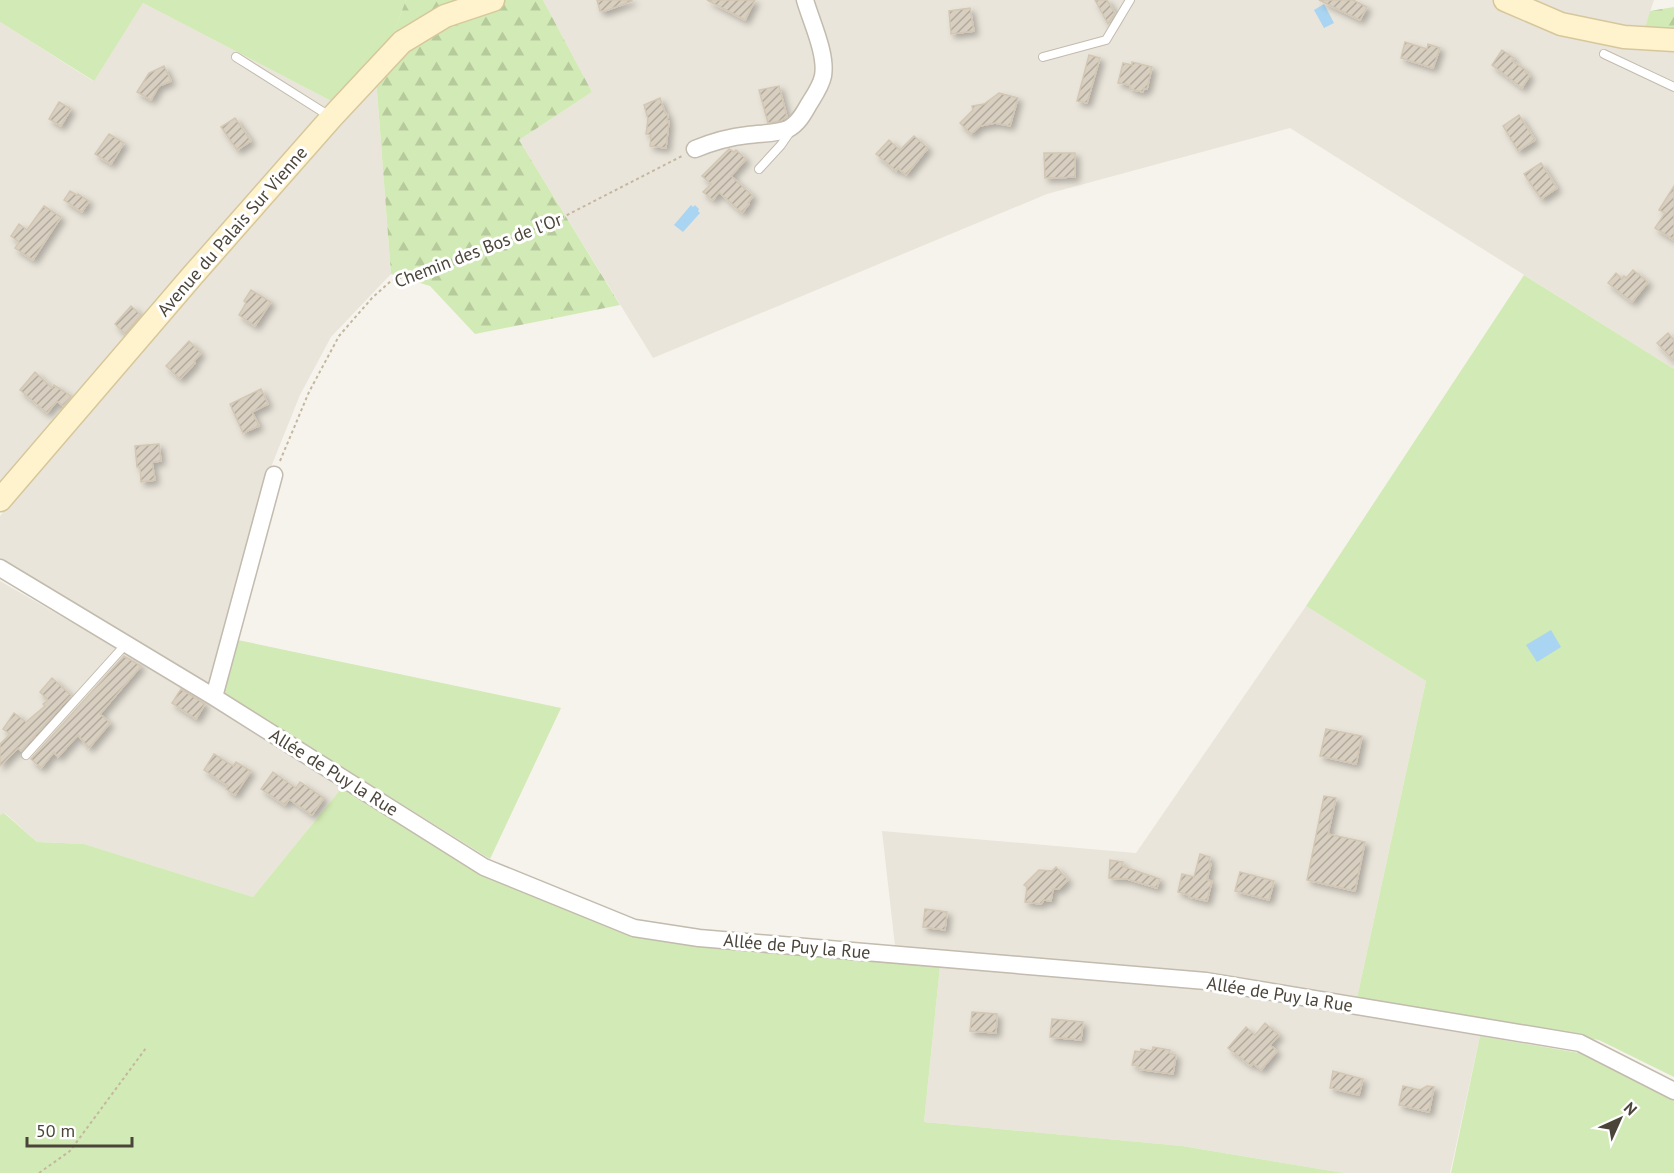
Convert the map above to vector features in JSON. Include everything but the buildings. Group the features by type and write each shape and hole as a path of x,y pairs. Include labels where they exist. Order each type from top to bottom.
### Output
{"main road":[{"name":"Avenue du Palais Sur Vienne","path":"0,500 193,275 332,117 402,42 445,16 493,0"},
{"path":"1505,0 1561,24 1623,37 1674,40"}],"street":[{"path":"695,150 717,140 773,133 788,129 795,124 818,89 823,75 820,48 805,0"},
{"path":"214,697 274,475"},
{"name":"Allée de Puy la Rue","path":"0,568 214,697 484,867 634,928 699,938 1218,983 1580,1043 1674,1091"}],"lane":[{"path":"1043,57 1106,40 1130,0"},
{"path":"1604,54 1674,87"},
{"path":"236,57 332,117"},
{"path":"759,169 781,145 795,124"},
{"path":"26,755 126,644"}],"path":[{"name":"Chemin des Bos de l'Or","path":"274,475 309,392 339,336 372,298 391,281 497,245 567,215 695,150"},
{"path":"39,1173 70,1151 146,1048"}],"shaded area":[{"path":"543,0 1654,0 1644,31 1674,28 1674,369 1290,128 1047,194 653,358 519,140 592,92"},
{"path":"143,3 335,103 0,490 0,22 93,81"},
{"path":"376,78 391,274 331,337 300,395 265,482 220,694 0,565 0,516"},
{"path":"0,581 214,704 344,785 253,897 84,844 37,842 5,813 0,815"},
{"path":"1306,606 1426,681 1357,998 1181,972 895,946 882,831 1136,853"},
{"path":"940,966 1197,988 1480,1036 1450,1173 1344,1173 1182,1146 924,1122"}],"green space":[{"path":"0,0 406,0 389,45 335,103 143,3 94,81 0,22"},
{"path":"406,0 543,0 592,92 519,140 620,305 475,334 430,286 391,274 376,78"},
{"path":"1674,7 1674,28 1644,31 1650,11"},
{"path":"1524,275 1674,369 1674,1077 1599,1040 1357,998 1426,681 1306,606"},
{"path":"233,639 561,708 490,859 352,773 225,699 220,694"},
{"path":"344,785 483,873 636,936 940,966 924,1122 1182,1146 1344,1173 0,1173 0,815 4,813 37,842 84,844 253,897"},
{"path":"1480,1036 1585,1054 1674,1099 1674,1173 1451,1173"}],"water":[{"path":"1324,4 1334,23 1324,28 1314,10"},
{"path":"691,205 693,207 695,205 700,213 683,232 674,225"},
{"path":"1551,630 1561,647 1537,662 1526,645"}]}
